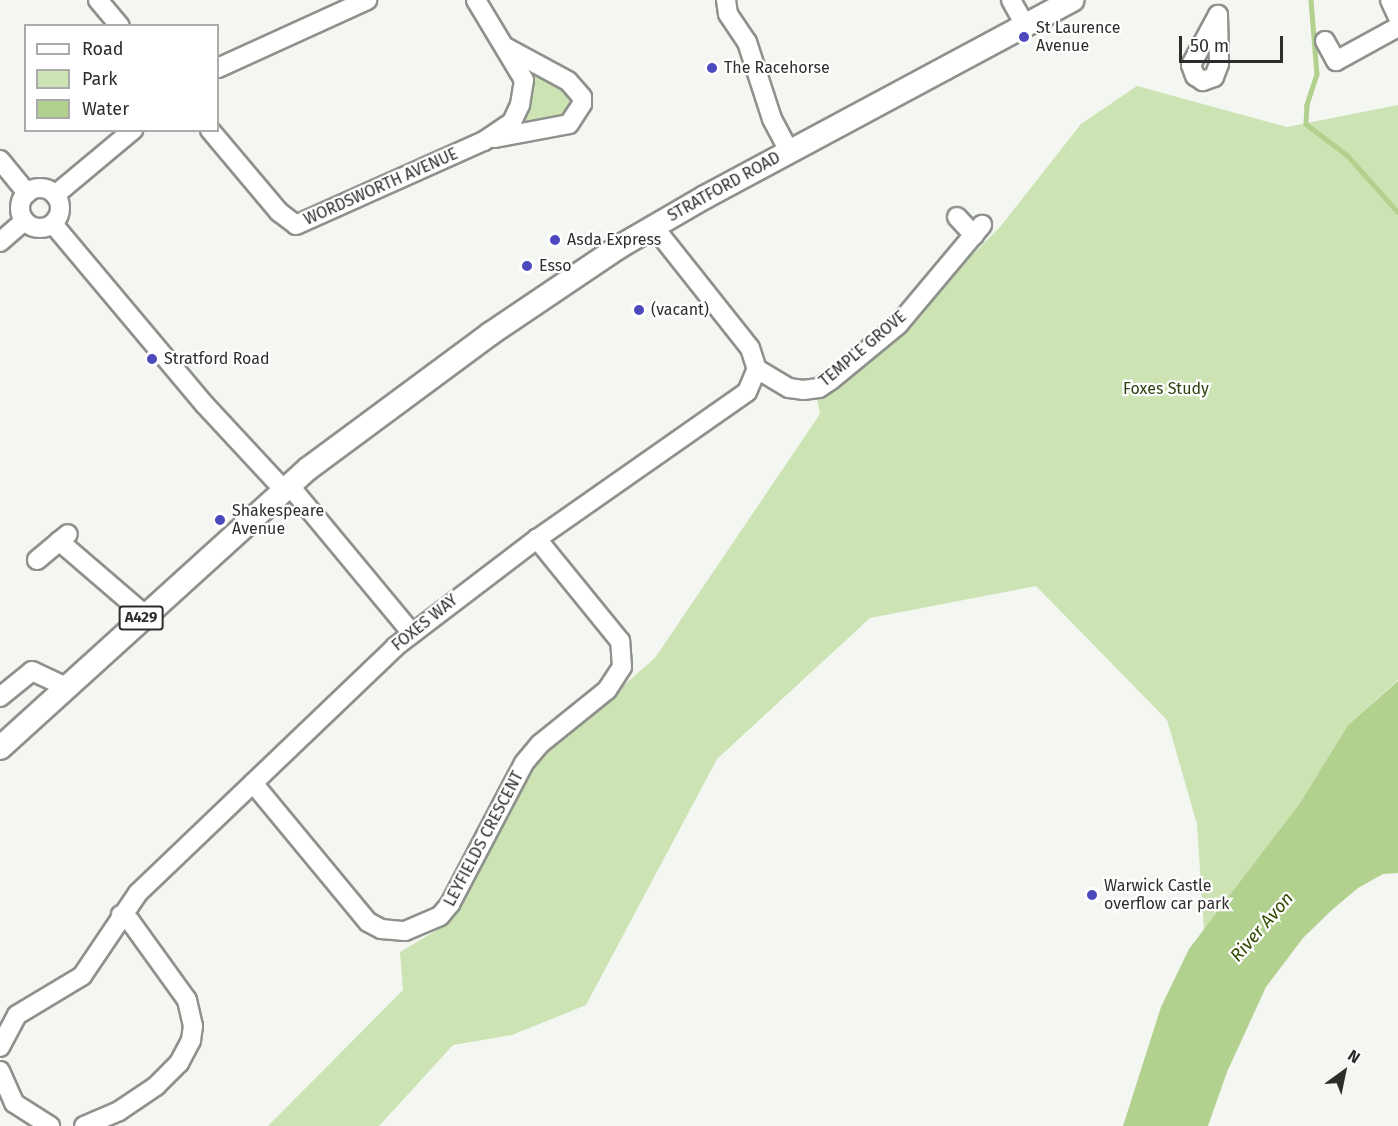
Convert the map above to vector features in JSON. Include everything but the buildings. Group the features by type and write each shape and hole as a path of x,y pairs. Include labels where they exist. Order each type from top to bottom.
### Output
{"main road":[{"name":"STRATFORD ROAD","path":"0,748 144,614 286,488 341,442 455,359 654,226 1072,0"}],"street":[{"path":"98,0 118,24"},
{"path":"219,68 367,0"},
{"path":"476,0 503,46"},
{"path":"726,0 728,14 747,42 772,119 789,151"},
{"path":"1011,0 1025,25"},
{"path":"1390,0 1398,17"},
{"path":"1325,41 1336,61 1398,27"},
{"name":"WORDSWORTH AVENUE","path":"484,141 569,124 580,111 582,97 568,81 503,46"},
{"name":"WORDSWORTH AVENUE","path":"212,132 279,212 296,225 484,141 507,127 520,105 524,80 503,46"},
{"path":"55,195 131,132"},
{"path":"0,160 27,193"},
{"path":"44,188 55,195 60,208 53,224 36,228 24,221 20,208 27,193 44,188"},
{"name":"TEMPLE GROVE","path":"756,369 789,388 819,387 898,325 978,230 957,217"},
{"path":"0,242 24,221"},
{"path":"53,224 205,405 286,488 412,633"},
{"path":"654,226 750,348 756,369"},
{"name":"FOXES WAY","path":"0,1047 10,1023 24,1008 82,976 138,893 412,633 537,539 747,392 756,369"},
{"path":"38,560 64,538 144,614"},
{"name":"LEYFIELDS CRESCENT","path":"253,783 368,922 381,929 405,931 440,916 524,763 540,744 607,690 622,667 620,641 537,539"},
{"path":"0,697 32,671 67,687"},
{"path":"84,1126 118,1111 156,1086 179,1063 191,1040 193,1026 187,1000 145,947 130,921 121,915"},
{"path":"0,1071 14,1103 50,1126"}],"green space":[{"path":"523,64 569,88 577,101 572,116 517,125"},
{"name":"Foxes Study","path":"1137,86 1287,127 1398,105 1398,680 1348,725 1300,803 1204,931 1197,824 1167,720 1036,586 870,618 717,759 586,1005 512,1035 453,1045 379,1126 268,1126 403,990 400,952 439,929 522,783 548,751 655,658 820,414 817,399 840,388 1000,227 1081,124"}],"water":[{"name":"River Avon","path":"1398,681 1398,873 1383,874 1358,888 1333,909 1303,938 1266,987 1227,1072 1208,1126 1123,1126 1161,1007 1189,949 1300,803 1348,725"}],"waterway":[{"path":"1311,0 1317,74 1307,105 1306,124 1347,155 1398,212"}],"place":[{"name":"St Laurence Avenue","path":"1024,37"},
{"name":"The Racehorse","path":"712,68"},
{"name":"Asda Express","path":"555,240"},
{"name":"Esso","path":"527,266"},
{"name":"(vacant)","path":"639,310"},
{"name":"Stratford Road","path":"152,359"},
{"name":"Shakespeare Avenue","path":"220,520"},
{"name":"Warwick Castle overflow car park","path":"1092,895"}]}
